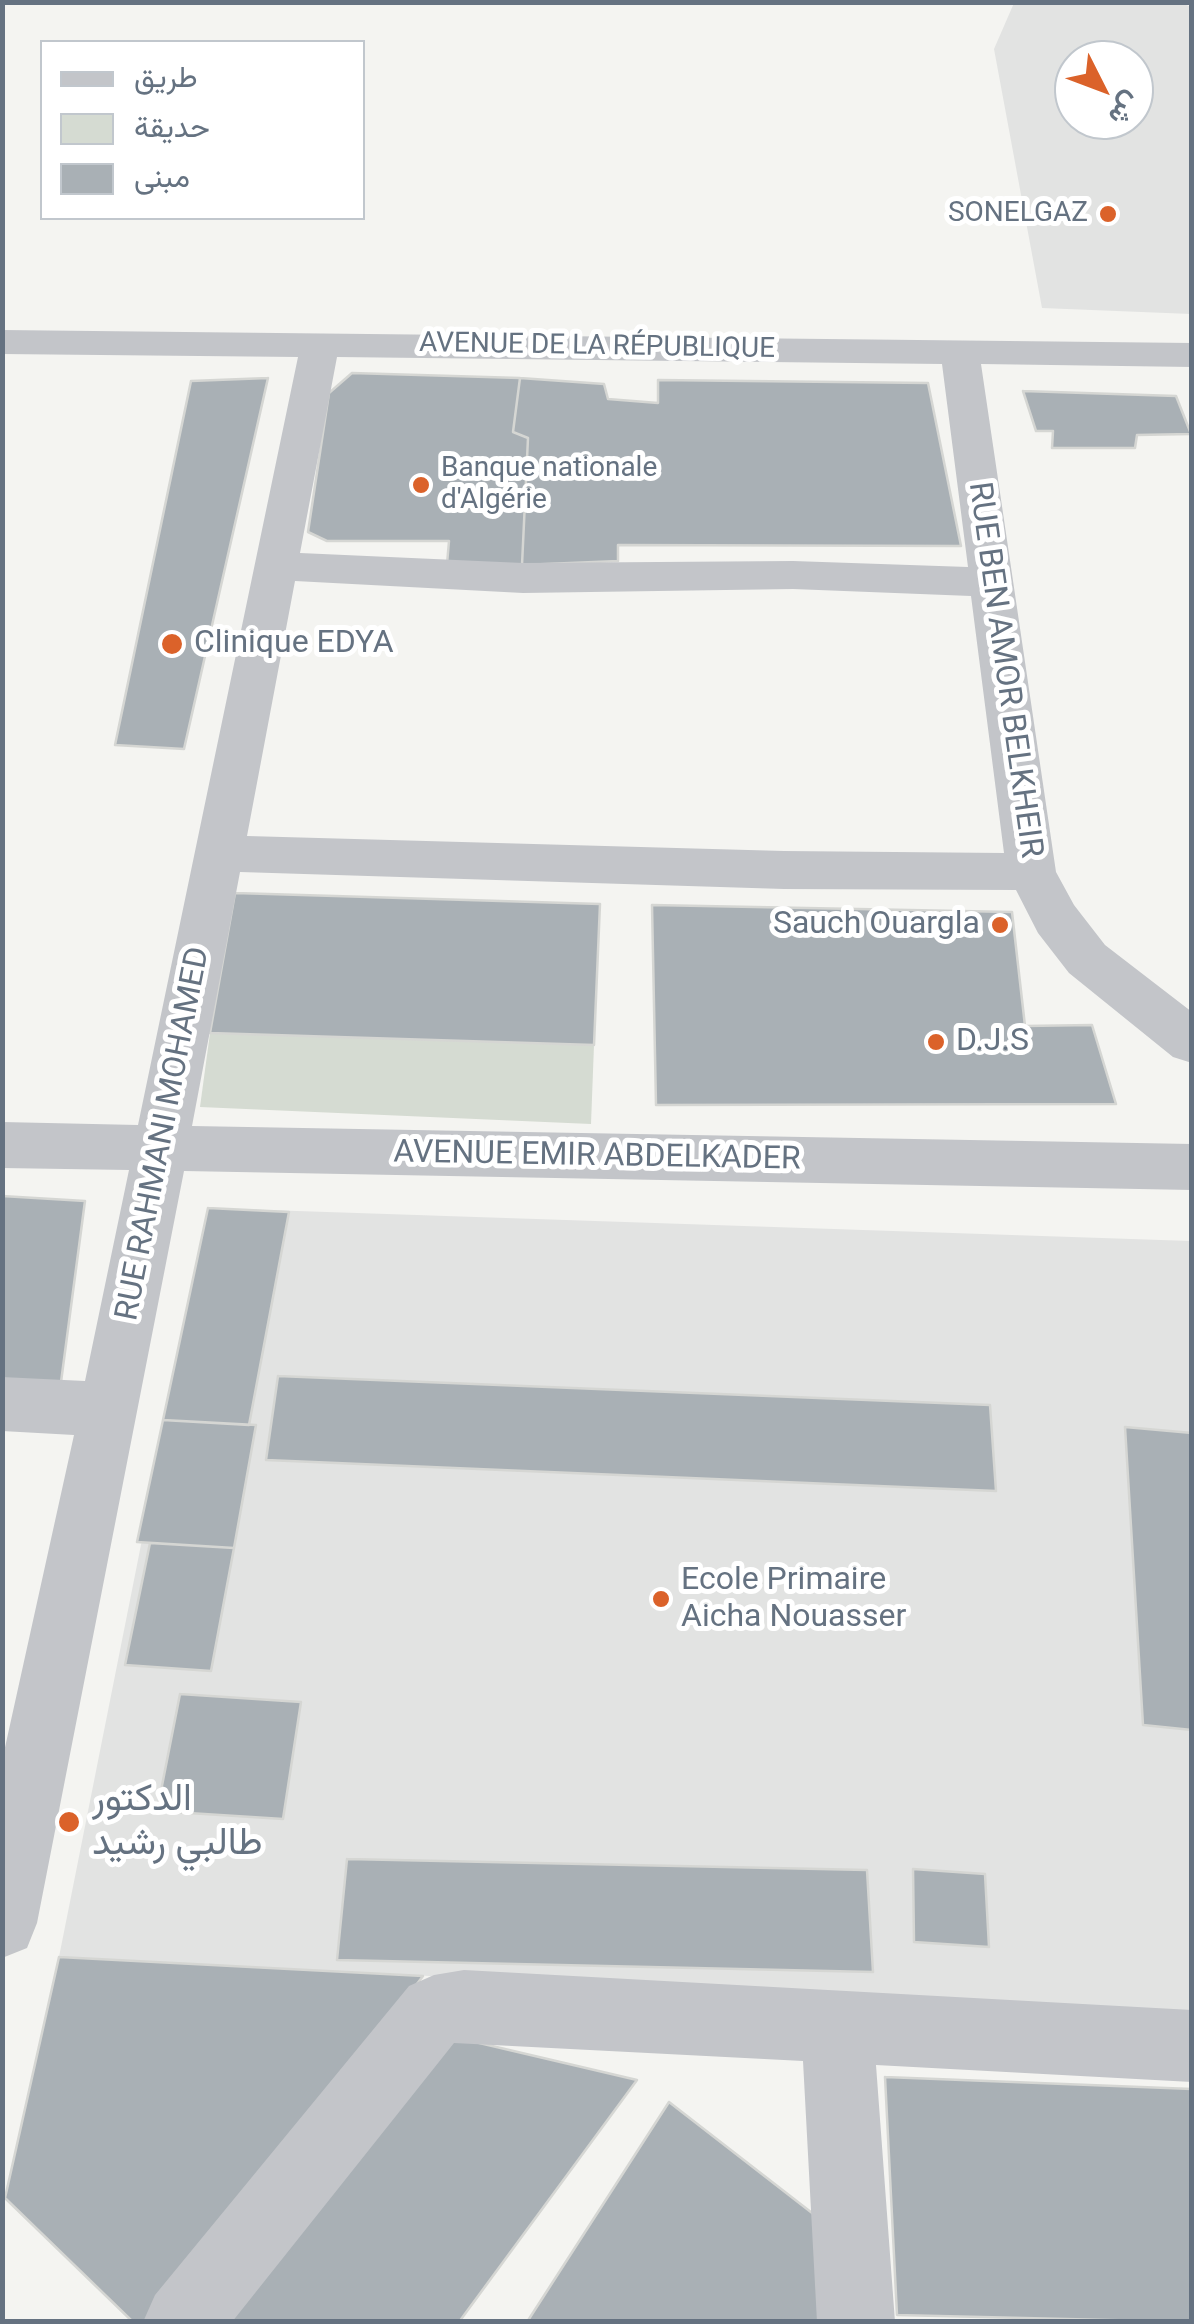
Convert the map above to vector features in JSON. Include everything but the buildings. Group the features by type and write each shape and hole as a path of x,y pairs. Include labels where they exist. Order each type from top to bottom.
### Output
{"street":[{"name":"AVENUE DE LA RÉPUBLIQUE","path":"2,342 1192,355"},
{"name":"RUE RAHMANI MOHAMED","path":"2,1923 109,1410 320,344"},
{"name":"RUE BEN AMOR BELKHEIR","path":"960,352 1031,872 1056,919 1087,960 1192,1042"},
{"path":"276,566 523,578 793,575 991,582"},
{"path":"220,853 784,870 1031,872"},
{"name":"AVENUE EMIR ABDELKADER","path":"2,1145 1192,1167"},
{"path":"2,1404 109,1410"},
{"path":"182,2322 434,2011 464,2006 1192,2046"},
{"path":"837,2027 856,2322"}],"shaded area":[{"name":"SONELGAZ","path":"1014,3 1180,3 1192,7 1191,314 1042,308 994,49"},
{"name":"Ecole Primaire Aicha Nouasser","path":"208,1208 1191,1241 1191,2015 59,1957"}],"green space":[{"path":"210,1033 594,1045 591,1124 200,1107"}],"place":[{"name":"SONELGAZ","path":"1108,214"},
{"name":"Banque nationale d'Algérie","path":"421,485"},
{"name":"Clinique EDYA","path":"172,644"},
{"name":"Sauch Ouargla","path":"1000,925"},
{"name":"D.J.S","path":"936,1042"},
{"name":"Ecole Primaire Aicha Nouasser","path":"661,1599"},
{"name":"الدكتور طالبي رشيد","path":"69,1822"}]}
